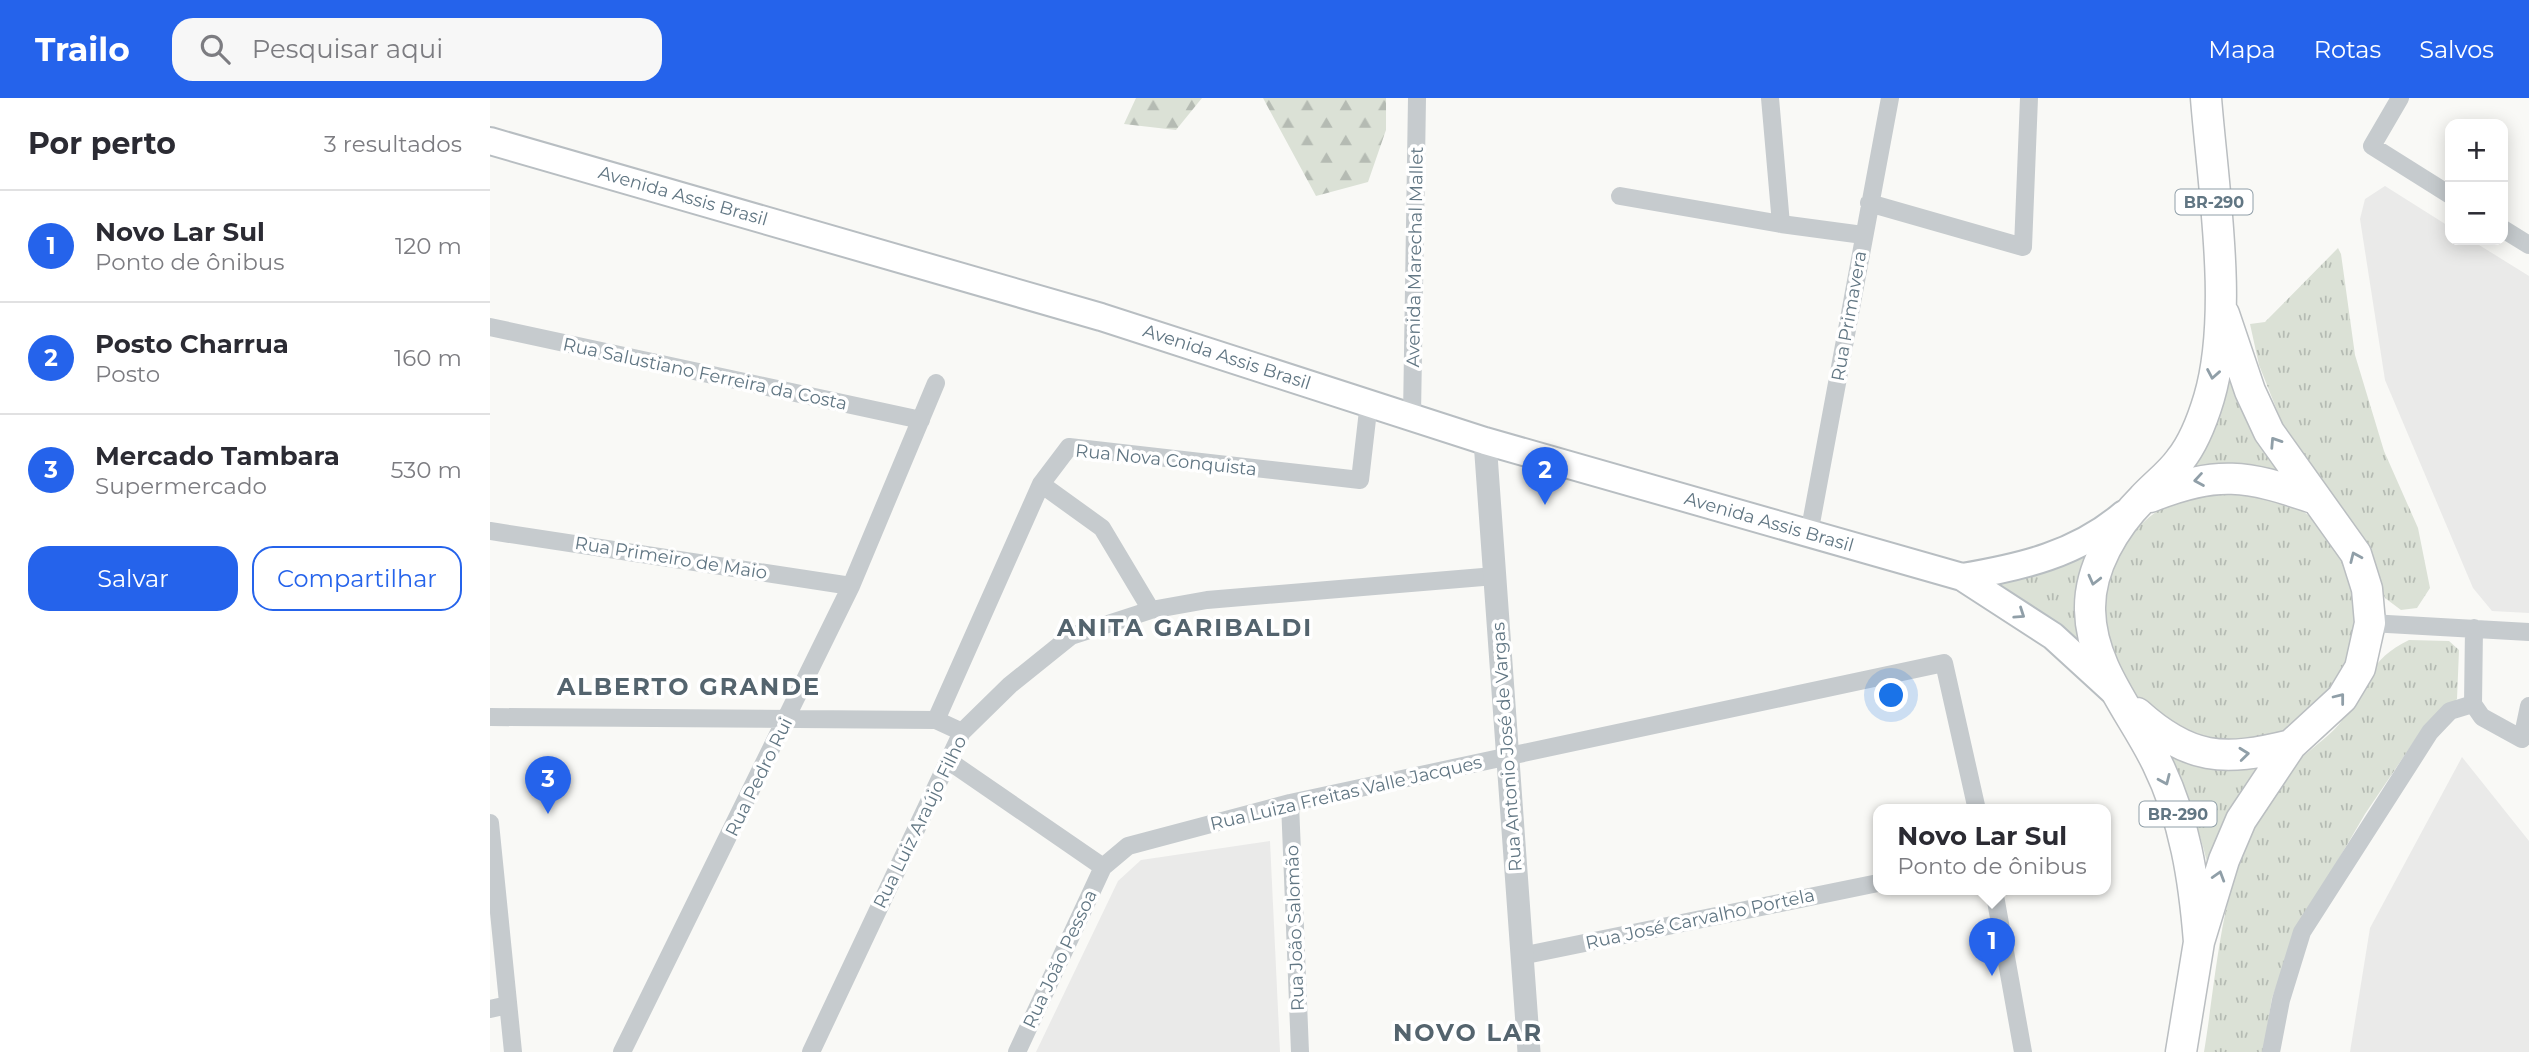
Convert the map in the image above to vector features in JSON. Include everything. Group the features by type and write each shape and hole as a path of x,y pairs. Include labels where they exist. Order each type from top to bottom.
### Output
{"highway":[{"name":"BR-290","path":"2199,942 2194,883 2173,798 2157,761 2094,645 2090,609 2092,583 2100,560 2120,525 2140,500 2180,460 2209,397 2222,307 2206,98"},
{"name":"BR-290","path":"2181,1052 2199,942 2224,860 2241,820 2291,745 2342,698 2360,668 2370,623 2367,589 2356,554 2313,498 2269,432 2250,391 2222,307"},
{"path":"2140,500 2187,482 2221,477 2257,481 2313,498"},
{"path":"2121,698 2152,726 2185,749 2232,755 2291,745"}],"main road":[{"name":"Avenida Assis Brasil","path":"490,141 1101,317 1485,441 1962,577 2053,636 2121,698"},
{"name":"Avenida Assis Brasil","path":"1962,577 2010,569 2077,547 2105,530 2140,500"}],"street":[{"name":"Avenida Marechal Mallet","path":"1412,416 1417,98"},
{"path":"1770,98 1781,224"},
{"name":"Rua Primavera","path":"1809,534 1890,98"},
{"path":"1869,203 2024,247 2029,98"},
{"path":"2400,98 2372,146 2445,192"},
{"path":"1620,196 1781,224 1863,235"},
{"path":"2508,232 2529,245"},
{"name":"Rua Salustiano Ferreira da Costa","path":"490,327 921,420"},
{"name":"Rua Pedro Rui","path":"622,1052 788,719 851,586 936,383"},
{"name":"Rua Nova Conquista","path":"936,720 1041,484 1069,447 1360,480 1369,402"},
{"name":"Rua Antonio José de Vargas","path":"1485,441 1529,1052"},
{"path":"1041,484 1102,528 1151,610"},
{"name":"Rua Primeiro de Maio","path":"490,531 851,586"},
{"name":"Rua Luiz Araújo Filho","path":"810,1052 962,732 1010,685 1072,636 1151,610 1219,599 1495,576"},
{"path":"2370,623 2529,632"},
{"path":"2474,628 2473,704 2482,717 2522,738 2529,706"},
{"name":"Rua Luiza Freitas Valle Jacques","path":"1103,867 1128,846 1290,803 1944,663 1976,804"},
{"path":"2271,1052 2281,1000 2302,932 2430,732 2450,711 2473,704"},
{"path":"490,717 936,720 962,732"},
{"path":"948,761 1103,867"},
{"name":"Rua João Salomão","path":"1290,803 1300,1052"},
{"path":"490,823 513,1052"},
{"name":"Rua João Pessoa","path":"1017,1052 1103,867"},
{"name":"Rua José Carvalho Portela","path":"1521,956 1873,884"},
{"path":"1995,895 2023,1052"},
{"path":"490,1009 508,1005"}],"shaded area":[{"path":"2385,186 2445,224 2445,245 2479,245 2529,276 2529,613 2492,611 2473,588 2385,380 2360,219 2365,199"},
{"path":"2462,757 2529,841 2529,1052 2350,1052 2370,928"},
{"path":"1270,841 1280,1052 1036,1052 1118,881 1141,860"}],"green space":[{"path":"1136,98 1202,98 1176,130 1124,124"},
{"path":"1263,98 1386,98 1386,130 1368,182 1316,196"},
{"path":"2338,248 2355,355 2384,451 2418,528 2430,588 2417,608 2401,610 2385,598 2354,524 2322,494 2282,423 2259,365 2250,324 2265,322"},
{"path":"2233,359 2284,477 2189,473 2217,419"},
{"path":"2230,488 2267,493 2301,509 2320,525 2336,544 2352,578 2357,615 2352,652 2336,686 2320,705 2301,721 2267,737 2230,742 2193,737 2159,721 2140,705 2124,686 2108,652 2103,615 2108,578 2124,544 2140,525 2159,509 2193,493"},
{"path":"2094,553 2082,650 1980,582 2028,576"},
{"path":"2409,640 2449,641 2459,650 2457,699 2421,731 2365,814 2299,927 2272,998 2263,1052 2204,1052 2228,903 2235,873 2257,820 2294,765 2339,724 2377,664 2396,647"},
{"path":"2167,753 2194,763 2229,768 2269,761 2211,879 2193,815"}],"place":[{"name":"Posto Charrua","path":"1545,505"},
{"name":"Mercado Tambara","path":"548,814"},
{"name":"Novo Lar Sul","path":"1992,976"}],"district":[{"name":"ANITA GARIBALDI","path":"1185,627"},
{"name":"ALBERTO GRANDE","path":"689,686"},
{"name":"NOVO LAR","path":"1468,1032"}]}
